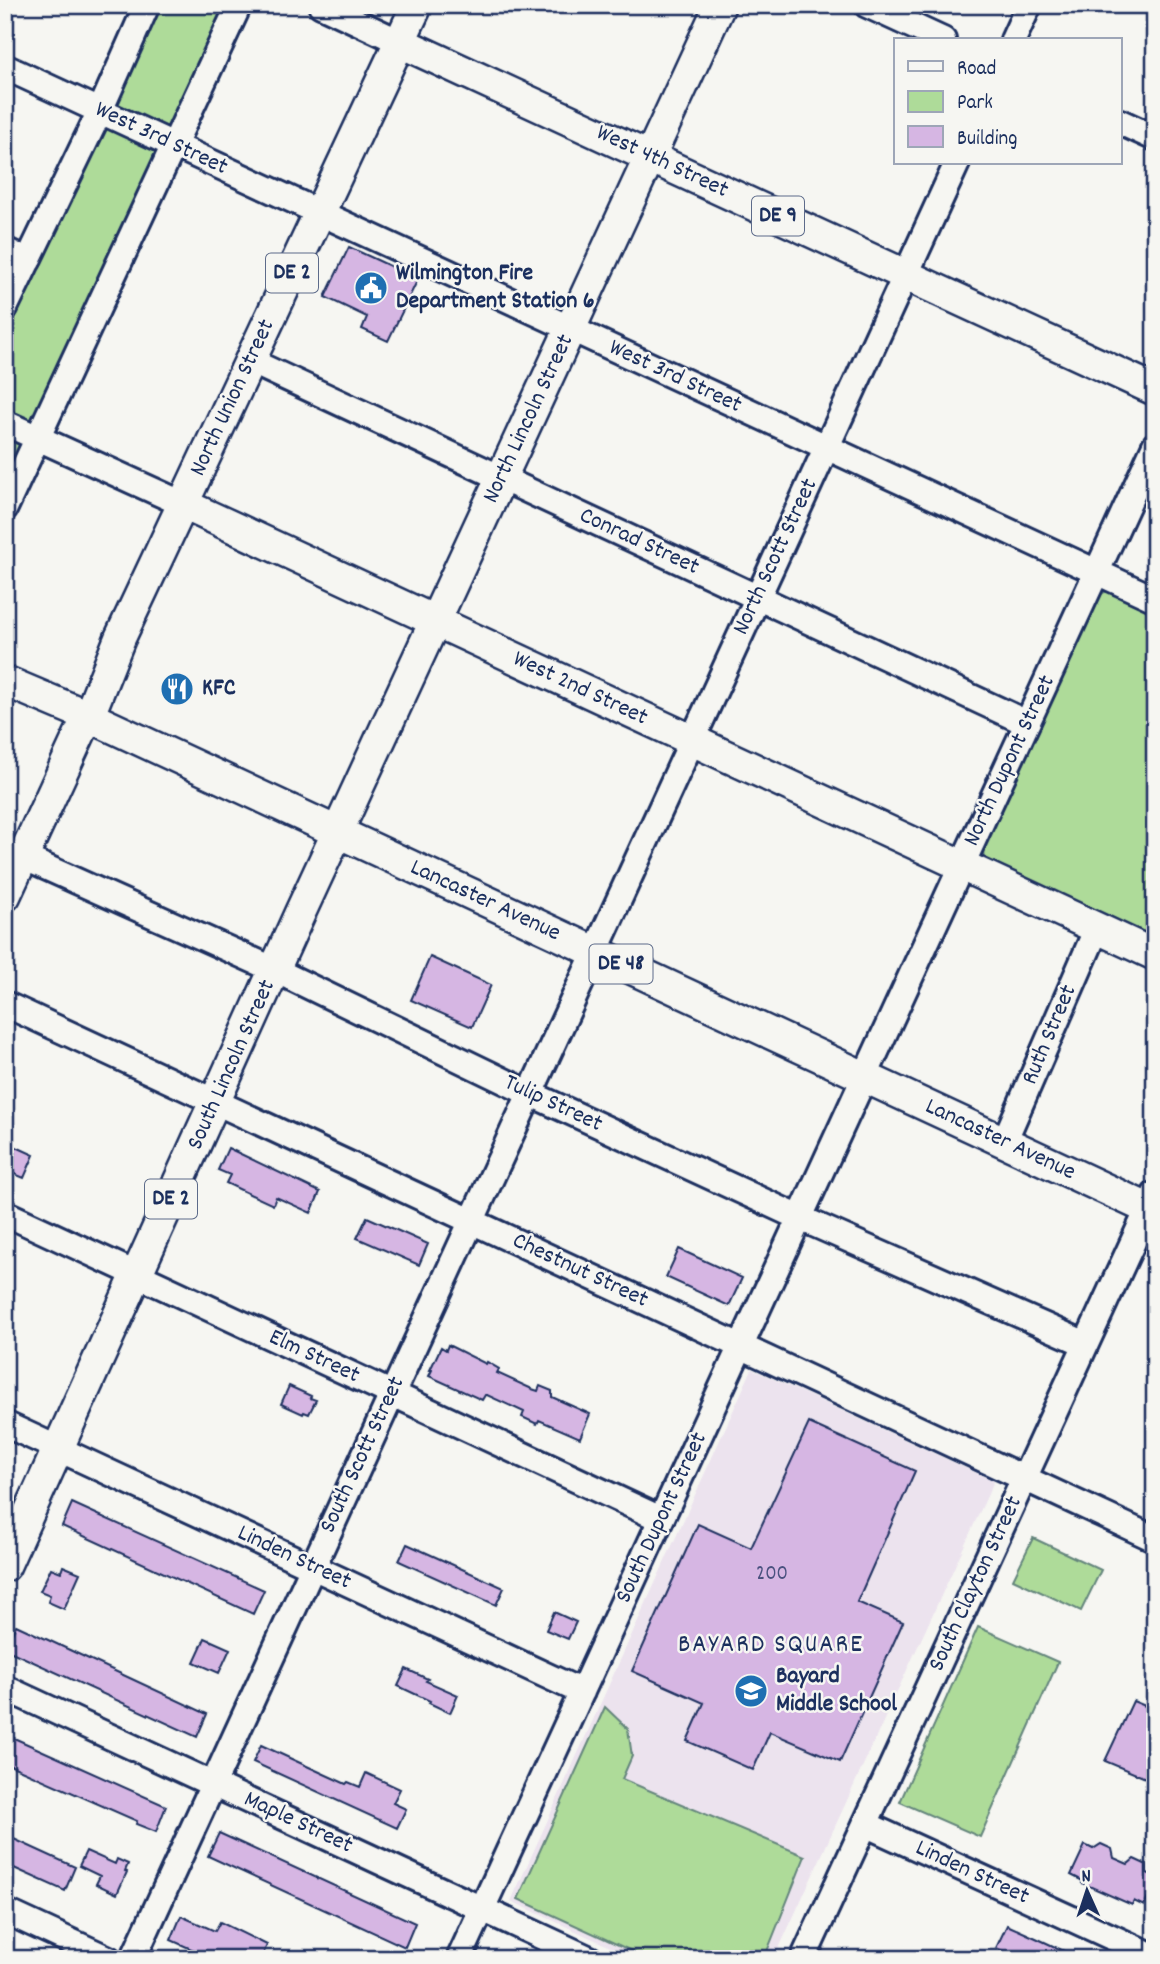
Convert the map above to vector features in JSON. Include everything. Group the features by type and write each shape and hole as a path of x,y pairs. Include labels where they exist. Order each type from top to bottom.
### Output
{"main road":[{"name":"North Union Street","path":"88,716 120,638 417,5"},
{"name":"North Lincoln Street","path":"337,832 720,5"},
{"name":"West 4th Street","path":"400,42 1155,390"},
{"name":"West 2nd Street","path":"183,504 1155,955"},
{"name":"Lancaster Avenue","path":"5,681 88,716 1004,1142 1153,1205"},
{"name":"DE 2","path":"5,896 88,716"},
{"name":"South Lincoln Street","path":"5,1566 337,832"}],"street":[{"path":"5,308 100,111 147,5"},
{"path":"5,508 239,5"},
{"name":"West 4th Street","path":"321,5 400,42"},
{"path":"867,5 939,38"},
{"path":"1014,38 1029,5"},
{"name":"West 3rd Street","path":"5,67 1155,599"},
{"path":"1122,123 1155,138"},
{"name":"North Scott Street","path":"594,952 957,164"},
{"path":"5,250 28,261"},
{"name":"Conrad Street","path":"250,362 1027,723"},
{"name":"West 2nd Street","path":"5,423 183,504"},
{"name":"North Dupont Street","path":"865,1077 1155,445"},
{"name":"Tulip Street","path":"23,857 275,970 529,1093 800,1218 1086,1344"},
{"name":"Ruth Street","path":"1004,1142 1097,928"},
{"name":"South Scott Street","path":"133,1959 594,952"},
{"name":"Chestnut Street","path":"5,1004 1155,1539"},
{"name":"South Dupont Street","path":"459,1959 865,1077"},
{"name":"South Clayton Street","path":"803,1959 1086,1344 1153,1205"},
{"name":"Elm Street","path":"5,1213 661,1519"},
{"name":"Linden Street","path":"5,1424 582,1692"},
{"name":"Maple Street","path":"5,1688 590,1959"},
{"name":"Linden Street","path":"866,1824 1148,1956"},
{"path":"5,1911 109,1959"}],"shaded area":[{"name":"Bayard Middle School","path":"752,1369 994,1481 774,1959 636,1959 511,1901"}],"green space":[{"path":"147,5 239,5 5,508 5,308"},
{"path":"1114,591 1155,610 1155,943 984,863 983,849 1098,596"},
{"path":"1033,1538 1101,1570 1081,1611 1013,1579"},
{"path":"978,1627 1058,1662 980,1837 900,1802"},
{"path":"605,1707 628,1729 632,1756 622,1779 805,1856 764,1959 649,1959 518,1899"}],"building":[{"name":"Wilmington Fire Department Station 6","path":"349,247 418,279 388,341 362,329 367,317 325,297"},
{"path":"430,957 491,985 472,1027 411,1000"},
{"path":"12,1145 34,1155 24,1178 5,1170 5,1160"},
{"path":"228,1148 320,1192 311,1213 276,1197 273,1205 226,1183 230,1175 218,1170"},
{"path":"367,1217 428,1244 419,1265 357,1238"},
{"path":"679,1249 742,1278 729,1306 666,1277"},
{"path":"448,1345 486,1364 487,1362 499,1369 497,1373 532,1389 538,1391 540,1386 552,1391 552,1397 590,1414 580,1438 539,1420 537,1424 522,1417 524,1412 487,1395 482,1400 429,1376 441,1347 446,1350"},
{"path":"289,1386 316,1400 309,1414 281,1404"},
{"name":"Bayard Middle School","path":"809,1423 915,1471 857,1602 903,1622 840,1762 770,1732 753,1770 687,1741 704,1703 632,1671 698,1524 751,1548"},
{"path":"72,1503 264,1590 253,1614 62,1526"},
{"path":"407,1544 504,1588 496,1605 399,1561"},
{"path":"63,1566 80,1573 64,1609 48,1602 50,1595 40,1591 51,1568 61,1572"},
{"path":"554,1612 576,1622 568,1639 546,1630"},
{"path":"16,1625 207,1714 197,1737 5,1649"},
{"path":"205,1638 230,1649 219,1673 194,1662"},
{"path":"406,1669 458,1695 450,1713 398,1686"},
{"path":"1133,1701 1155,1710 1155,1782 1105,1761"},
{"path":"5,1734 166,1806 156,1832 136,1824 137,1821 5,1763"},
{"path":"261,1745 346,1784 348,1782 360,1787 366,1773 400,1789 393,1803 406,1809 397,1828 253,1762"},
{"path":"219,1833 415,1923 405,1947 208,1856"},
{"path":"5,1835 75,1867 65,1891 5,1864"},
{"path":"1101,1844 1112,1849 1114,1858 1128,1864 1134,1859 1147,1865 1147,1873 1155,1876 1144,1906 1134,1901 1132,1905 1082,1883 1083,1881 1071,1875 1085,1845 1093,1849"},
{"path":"86,1851 115,1864 117,1859 128,1864 117,1894 96,1884 100,1876 79,1866"},
{"path":"181,1916 215,1931 220,1922 267,1945 261,1959 203,1959 205,1955 171,1940"},
{"path":"1007,1925 1081,1959 1021,1959 996,1948"}],"place":[{"name":"Wilmington Fire Department Station 6","path":"371,288"},
{"name":"KFC","path":"177,689"},
{"name":"Bayard Middle School","path":"751,1691"}],"district":[{"name":"BAYARD SQUARE","path":"771,1645"}]}
